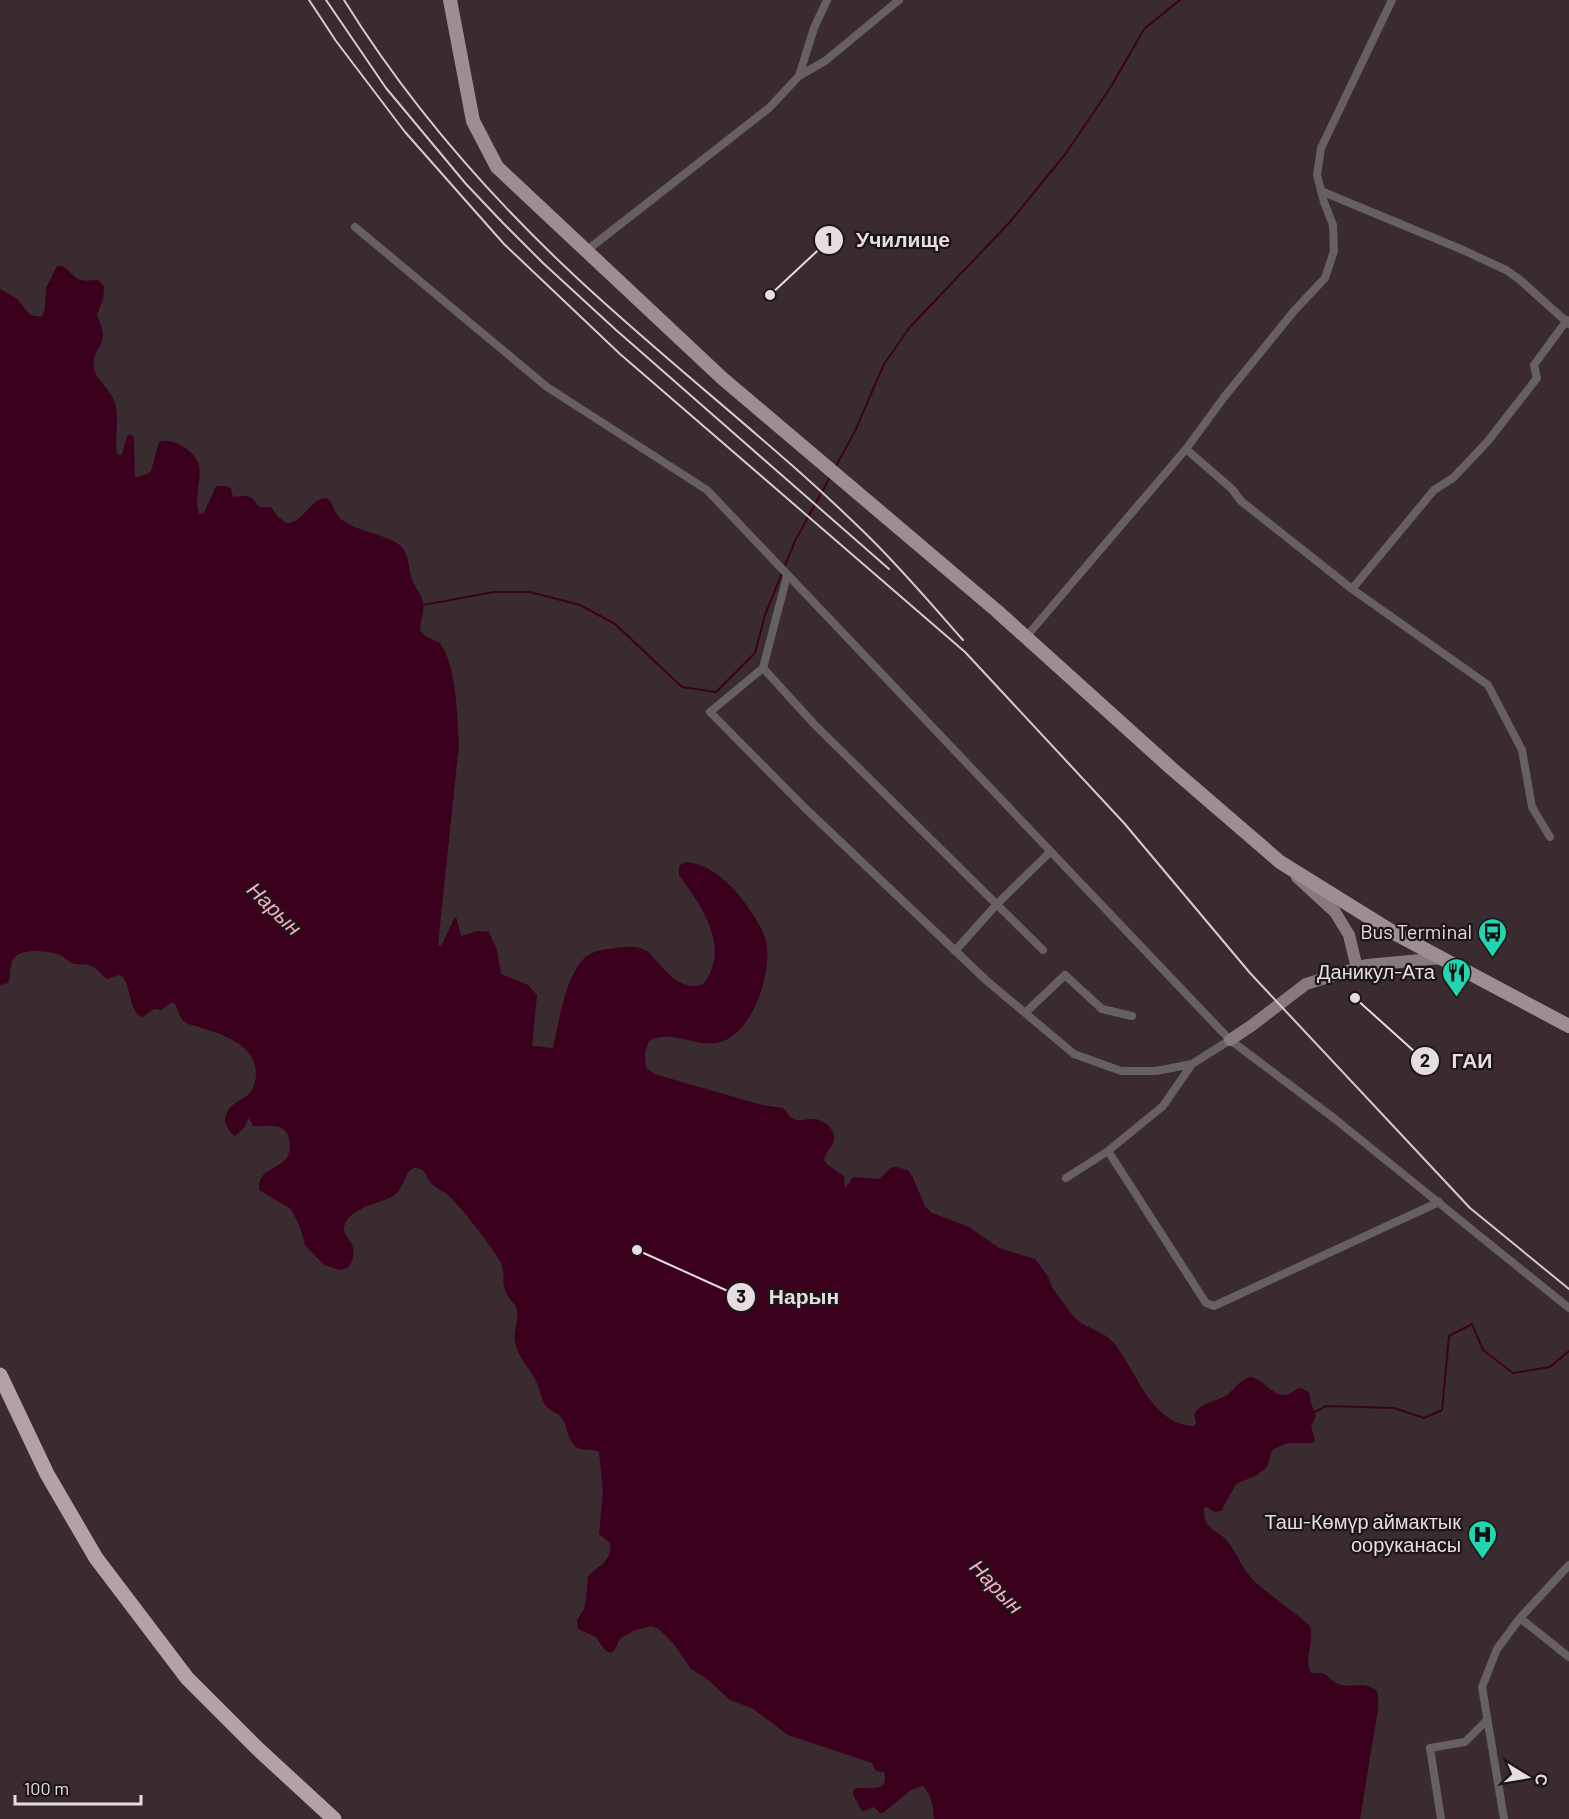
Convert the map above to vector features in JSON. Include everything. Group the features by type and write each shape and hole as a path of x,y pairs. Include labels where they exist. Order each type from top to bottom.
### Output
{"highway":[{"path":"0,1375 47,1474 96,1558 187,1678 258,1749 334,1819"}],"main road":[{"path":"450,0 473,121 497,167 722,378 1026,637 1162,760 1280,862 1396,934 1569,1026"}],"street":[{"path":"800,76 814,28 827,0"},
{"path":"586,251 769,108 800,76 825,61 899,0"},
{"path":"1026,637 1186,449 1225,396 1294,311 1325,278 1334,251 1333,225 1317,175 1321,148 1392,0"},
{"path":"1321,191 1506,270 1568,322 1534,365 1537,378 1488,441 1453,478 1434,490 1352,589"},
{"path":"356,227 547,387 707,490 1230,1040 1335,1119 1569,1308"},
{"path":"1186,449 1232,489 1241,501 1352,589 1488,685 1522,750 1532,807 1550,837"},
{"path":"788,576 763,668 710,712 806,809 955,951 1074,1054 1121,1071 1156,1071 1192,1064 1251,1026 1306,984 1367,964 1442,958"},
{"path":"763,668 814,724 1043,950"},
{"path":"955,951 996,905 1050,852"},
{"path":"1280,862 1335,912 1349,935 1358,968"},
{"path":"1025,1013 1065,975 1102,1009 1132,1016"},
{"path":"1066,1178 1108,1151 1163,1106 1192,1064"},
{"path":"1108,1151 1206,1303 1214,1306 1439,1202"},
{"path":"1504,1819 1482,1687 1497,1649 1520,1618 1569,1565"},
{"path":"1520,1618 1569,1657"},
{"path":"1441,1819 1430,1748 1465,1742 1488,1720"}],"water":[{"path":"57,266 67,269 78,279 98,280 104,286 103,299 97,315 103,337 95,354 94,368 115,403 117,454 122,454 127,436 134,437 135,478 151,471 159,442 171,441 192,453 197,461 200,469 197,495 199,514 204,513 216,486 227,486 231,489 233,497 251,497 259,507 271,507 286,523 297,520 316,502 327,498 342,520 357,528 392,540 405,551 411,577 422,600 420,630 425,636 440,643 446,653 457,705 459,744 438,945 441,946 456,917 461,936 477,931 489,932 497,950 501,974 528,985 537,995 532,1046 553,1048 570,982 576,969 592,953 623,947 639,948 647,951 679,982 694,986 703,984 711,970 715,956 714,942 704,913 679,875 679,866 685,862 704,867 730,885 744,901 761,928 766,941 767,954 763,986 749,1017 729,1038 716,1043 708,1043 673,1037 657,1038 649,1041 645,1052 646,1068 655,1074 682,1082 762,1105 783,1108 795,1119 815,1119 823,1122 834,1134 833,1144 824,1160 844,1176 845,1189 853,1177 880,1179 890,1168 908,1170 925,1206 932,1213 969,1227 999,1248 1035,1259 1073,1316 1114,1343 1146,1395 1156,1407 1179,1423 1194,1426 1196,1422 1194,1415 1200,1407 1227,1395 1241,1382 1251,1377 1282,1395 1301,1388 1309,1392 1316,1416 1311,1426 1315,1441 1288,1443 1272,1450 1267,1467 1257,1475 1236,1484 1221,1511 1213,1511 1207,1507 1204,1508 1204,1516 1212,1529 1229,1543 1252,1579 1310,1626 1308,1662 1311,1673 1323,1673 1341,1685 1370,1687 1378,1693 1378,1709 1360,1819 934,1819 931,1801 923,1786 911,1790 883,1813 874,1807 861,1810 853,1794 854,1789 880,1787 885,1779 884,1772 876,1771 872,1763 788,1735 752,1708 730,1700 706,1678 691,1669 673,1643 659,1629 651,1626 633,1631 620,1639 614,1651 610,1653 604,1649 596,1637 578,1629 577,1620 584,1609 588,1576 607,1559 610,1549 610,1543 599,1534 603,1491 599,1452 580,1449 574,1445 563,1420 546,1406 536,1381 516,1347 517,1309 505,1290 501,1263 463,1212 449,1196 431,1183 421,1169 411,1169 400,1189 393,1196 355,1212 346,1222 344,1232 353,1250 349,1267 340,1270 324,1265 305,1245 300,1227 291,1209 259,1190 263,1175 287,1157 290,1150 286,1132 275,1126 253,1126 249,1118 244,1128 235,1136 225,1122 229,1109 250,1093 255,1080 254,1062 249,1053 240,1045 219,1034 186,1023 172,1002 161,1010 154,1009 143,1017 139,1016 133,1007 123,977 119,975 107,979 91,966 74,964 52,953 32,951 20,953 12,962 8,983 0,985 0,289 18,300 33,316 42,316 45,309 46,288"}],"waterway":[{"path":"836,466 855,431 884,364 910,327 1010,222 1066,153 1112,85 1144,29 1180,0"},
{"path":"784,568 795,541 830,477"},
{"path":"423,605 494,592 530,592 580,605 615,624 682,687 716,692 755,653 765,615 782,573"},
{"path":"1313,1413 1326,1406 1394,1408 1424,1418 1442,1410 1449,1336 1472,1324 1483,1350 1513,1373 1550,1367 1569,1351"}],"railway":[{"path":"309,0 336,41 405,132 504,244 620,354 965,652 1124,823 1250,973 1470,1208 1569,1289"},
{"path":"326,0 386,88 466,184 503,223 616,330 889,569"},
{"path":"344,0 422,111 512,214 612,310 758,436 865,533 963,640"}],"place":[{"name":"Училище","path":"770,295"},
{"name":"Bus Terminal","path":"1493,958"},
{"name":"ГАИ","path":"1355,998"},
{"name":"Даникул-Ата","path":"1456,998"},
{"name":"Нарын","path":"637,1250"},
{"name":"Таш-Көмүр аймактык ооруканасы","path":"1482,1560"}]}
